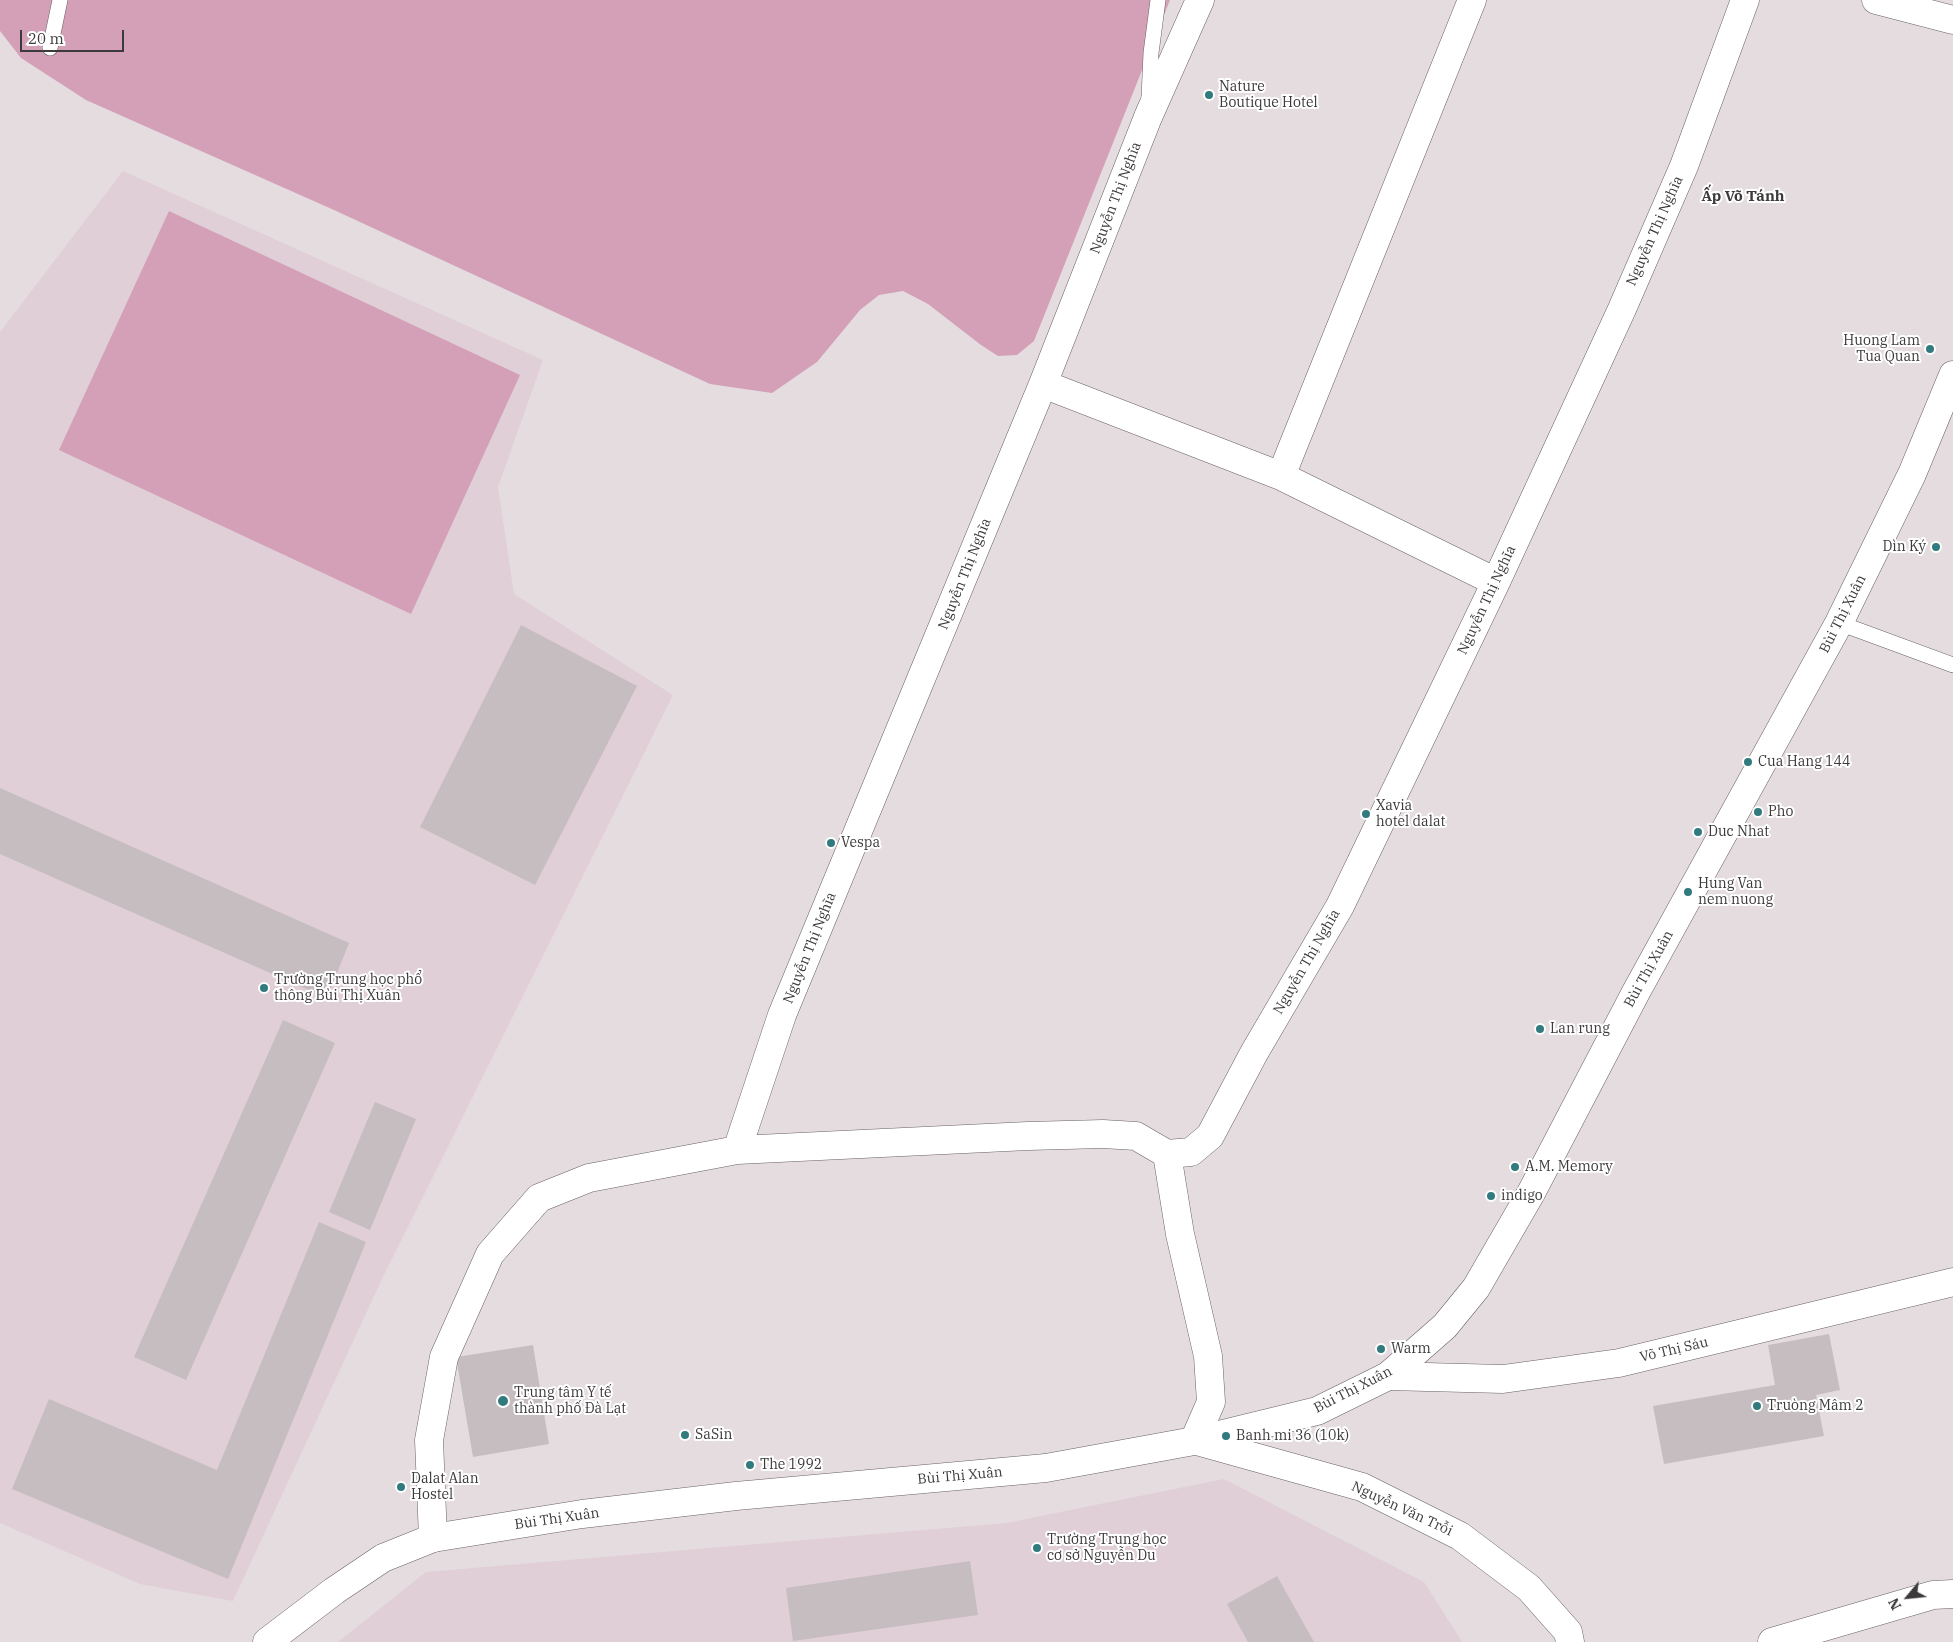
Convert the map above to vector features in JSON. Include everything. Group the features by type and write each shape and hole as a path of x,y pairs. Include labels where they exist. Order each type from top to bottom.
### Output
{"street":[{"name":"Nguyễn Thị Nghĩa","path":"737,1150 782,1014 1043,384 1148,117 1200,0"},
{"path":"1281,476 1472,0"},
{"name":"Nguyễn Thị Nghĩa","path":"1167,1154 1191,1152 1210,1136 1254,1053 1340,906 1496,582 1622,309 1684,166 1745,0"},
{"path":"1876,0 1953,20"},
{"name":"Bùi Thị Xuân","path":"267,1642 334,1591 383,1558 434,1538 582,1514 727,1497 1046,1468 1194,1440 1317,1411 1388,1376 1445,1326 1480,1280 1531,1193 1636,992 1839,623 1912,474 1953,375"},
{"path":"1043,384 1281,476 1496,582"},
{"path":"434,1538 428,1440 444,1357 490,1254 539,1198 588,1178 737,1150 1103,1134 1136,1136 1167,1154 1180,1234 1208,1356 1211,1402 1194,1440"},
{"name":"Võ Thị Sáu","path":"1388,1376 1503,1379 1619,1363 1953,1282"},
{"name":"Nguyễn Văn Trỗi","path":"1194,1440 1362,1487 1460,1536 1529,1588 1568,1632 1570,1642"},
{"path":"1772,1642 1933,1595 1953,1594"}],"lane":[{"path":"50,48 60,0"},
{"path":"1148,117 1151,52 1158,0"},
{"path":"1839,623 1953,665"}],"shaded area":[{"path":"0,0 1170,0 1034,341 1017,355 998,356 928,304 903,291 879,295 860,310 817,362 772,393 710,384 334,210 86,100 21,58 0,31"},
{"name":"Trường Trung học phổ thông Bùi Thị Xuân","path":"123,171 543,360 498,487 514,594 673,695 381,1281 233,1601 140,1584 0,1523 0,332"},
{"path":"169,211 520,375 411,614 59,450"},
{"name":"Trường Trung học cơ sở Nguyễn Du","path":"1224,1479 1424,1582 1462,1642 338,1642 426,1572 1006,1523"}],"building":[{"path":"521,625 637,686 535,885 420,827"},
{"path":"0,788 349,943 327,998 0,854"},
{"path":"283,1020 335,1043 186,1380 134,1357"},
{"path":"375,1102 416,1119 370,1230 329,1212"},
{"path":"319,1222 366,1242 228,1579 12,1489 49,1399 217,1470"},
{"path":"1829,1334 1840,1390 1816,1395 1824,1436 1664,1464 1653,1406 1775,1385 1768,1345"},
{"name":"Trung tâm Y tế thành phố Đà Lạt","path":"533,1345 549,1444 473,1457 456,1357"},
{"path":"970,1561 978,1615 793,1641 786,1588"},
{"path":"1277,1576 1314,1642 1248,1642 1227,1604"}],"place":[{"name":"Nature Boutique Hotel","path":"1209,95"},
{"name":"Huong Lam Tua Quan","path":"1930,349"},
{"name":"Dìn Ký","path":"1936,547"},
{"name":"Cua Hang 144","path":"1748,762"},
{"name":"Pho","path":"1758,812"},
{"name":"Xavia hotel dalat","path":"1366,814"},
{"name":"Duc Nhat","path":"1698,832"},
{"name":"Vespa","path":"831,843"},
{"name":"Hung Van nem nuong","path":"1688,892"},
{"name":"Trường Trung học phổ thông Bùi Thị Xuân","path":"264,988"},
{"name":"Lan rung","path":"1540,1029"},
{"name":"A.M. Memory","path":"1515,1167"},
{"name":"indigo","path":"1491,1196"},
{"name":"Warm","path":"1381,1349"},
{"name":"Trung tâm Y tế thành phố Đà Lạt","path":"503,1401"},
{"name":"Truòng Mâm 2","path":"1757,1406"},
{"name":"SaSin","path":"685,1435"},
{"name":"Banh mi 36 (10k)","path":"1226,1436"},
{"name":"The 1992","path":"750,1465"},
{"name":"Dalat Alan Hostel","path":"401,1487"},
{"name":"Trường Trung học cơ sở Nguyễn Du","path":"1037,1548"}],"district":[{"name":"Ấp Võ Tánh","path":"1743,197"}]}
